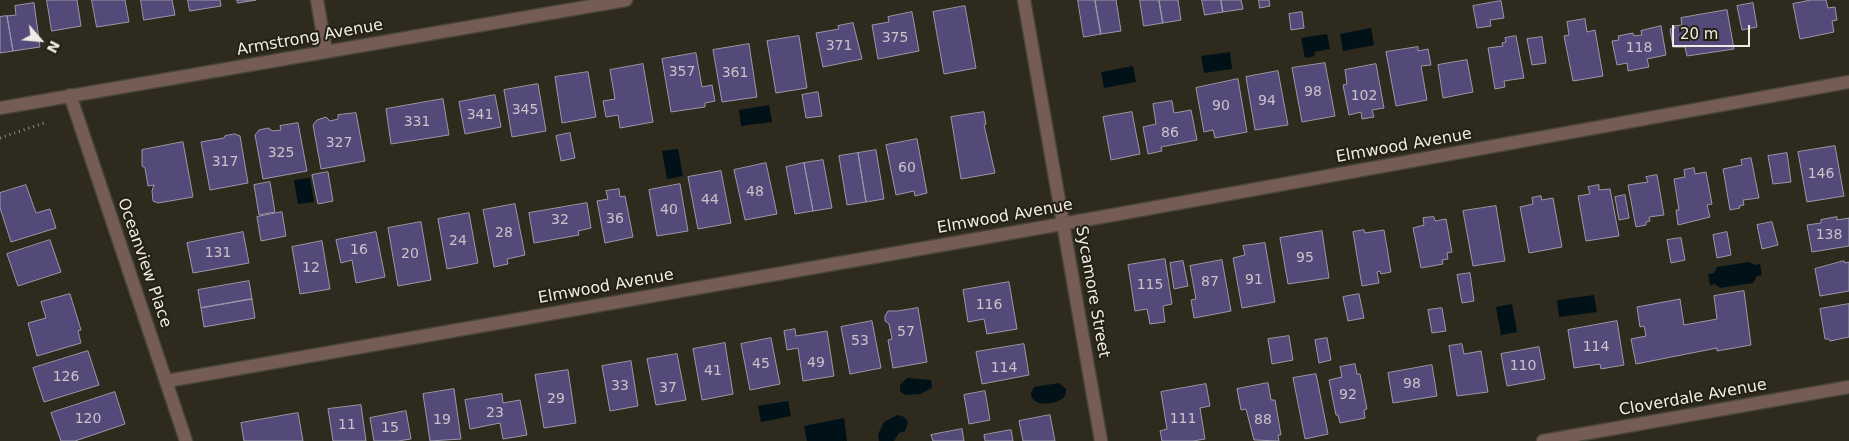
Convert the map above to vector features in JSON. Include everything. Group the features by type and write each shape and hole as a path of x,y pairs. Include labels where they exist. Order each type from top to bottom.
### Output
{"street":[{"path":"317,0 326,52"},
{"name":"Armstrong Avenue","path":"0,108 626,0"},
{"name":"Sycamore Street","path":"1024,0 1101,441"},
{"name":"Elmwood Avenue","path":"167,381 1849,82"},
{"name":"Oceanview Place","path":"70,95 186,441"},
{"name":"Cloverdale Avenue","path":"1543,441 1849,387"}],"path":[{"path":"0,138 44,124"}],"shaded area":[{"path":"1371,28 1374,45 1343,51 1340,34"},
{"path":"1327,34 1330,49 1314,52 1315,56 1305,58 1301,38"},
{"path":"1230,52 1232,69 1204,73 1201,56"},
{"path":"1133,66 1136,82 1104,88 1101,72"},
{"path":"769,105 772,122 741,126 739,110"},
{"path":"678,149 683,176 667,179 662,151"},
{"path":"310,178 314,202 298,204 294,180"},
{"path":"1749,262 1754,265 1760,264 1762,275 1757,276 1753,283 1720,288 1715,284 1710,285 1708,274 1714,273 1717,267"},
{"path":"1594,295 1597,312 1559,317 1557,300"},
{"path":"1512,304 1517,332 1501,335 1496,307"},
{"path":"907,378 931,380 932,388 920,394 905,395 900,391 900,385"},
{"path":"1059,383 1066,389 1064,397 1061,399 1046,404 1036,402 1033,398 1031,393 1034,387"},
{"path":"788,401 791,416 761,422 758,406"},
{"path":"898,415 904,417 908,422 905,431 899,433 894,441 879,441 878,434 884,422"},
{"path":"844,418 847,441 807,441 804,426"}],"building":[{"path":"47,0 77,0 81,26 52,31"},
{"path":"92,0 125,0 129,22 97,27"},
{"path":"141,0 172,0 175,15 144,20"},
{"path":"188,0 220,0 221,6 190,11"},
{"path":"237,0 256,0 238,3"},
{"path":"1078,0 1095,0 1101,34 1084,37"},
{"path":"1095,0 1116,0 1121,31 1101,34"},
{"path":"1140,0 1159,0 1163,23 1144,26"},
{"path":"1159,0 1178,0 1181,20 1163,23"},
{"path":"1202,0 1221,0 1223,12 1205,15"},
{"path":"1221,0 1241,0 1243,9 1223,12"},
{"path":"1259,0 1269,0 1270,6 1260,8"},
{"path":"1811,0 1826,0 1828,8 1835,7 1837,20 1832,21 1834,32 1800,39 1793,4"},
{"path":"1501,1 1504,18 1490,20 1491,26 1477,28 1473,6"},
{"path":"34,3 40,47 13,51 7,16 16,15 15,6"},
{"path":"1753,3 1757,27 1742,30 1737,6"},
{"path":"965,6 976,68 944,74 933,12"},
{"path":"1727,10 1734,49 1687,56 1685,47 1673,47 1670,29 1675,28 1674,26 1682,25 1681,18"},
{"path":"912,12 919,51 878,59 872,25 889,22 888,17"},
{"path":"1302,12 1304,28 1291,30 1289,14"},
{"path":"7,16 13,51 0,53 0,17"},
{"path":"1585,19 1587,32 1595,30 1603,76 1573,81 1564,36 1569,35 1567,22"},
{"path":"853,23 862,59 823,67 816,33 839,29 838,26"},
{"path":"1661,26 1666,55 1647,59 1649,67 1628,71 1627,63 1617,65 1612,41 1619,40 1618,36 1633,33 1634,36 1642,35 1641,31"},
{"path":"799,36 807,88 776,93 767,41"},
{"path":"1516,36 1524,78 1504,81 1505,87 1495,89 1488,48 1503,46 1502,43 1506,42 1505,38"},
{"path":"1542,37 1546,63 1532,65 1527,39"},
{"path":"749,44 757,97 722,102 713,50"},
{"path":"1418,47 1418,51 1428,49 1431,65 1421,66 1427,100 1396,106 1386,52"},
{"path":"696,53 702,87 712,85 715,101 705,103 705,107 671,112 662,59"},
{"path":"1467,60 1473,92 1443,98 1438,65"},
{"path":"1325,63 1335,116 1302,122 1292,68"},
{"path":"643,64 653,122 620,128 618,115 606,117 603,101 615,99 610,70"},
{"path":"1376,64 1384,108 1372,110 1374,117 1362,119 1361,112 1349,115 1343,85 1347,84 1345,70"},
{"path":"1278,71 1288,125 1255,130 1246,77"},
{"path":"588,72 596,117 562,123 555,77"},
{"path":"1238,79 1247,132 1215,138 1213,130 1204,132 1196,88"},
{"path":"538,84 546,131 512,137 504,90"},
{"path":"818,92 822,116 806,118 802,95"},
{"path":"495,95 501,127 465,134 459,102"},
{"path":"443,99 449,135 391,144 386,109"},
{"path":"1172,101 1174,113 1191,110 1197,140 1161,147 1162,151 1148,154 1143,127 1156,124 1153,104"},
{"path":"984,112 986,124 984,125 995,173 961,179 951,117"},
{"path":"1132,112 1140,154 1111,160 1103,117"},
{"path":"356,113 365,161 321,169 313,125 317,120 326,117 330,121 338,119 338,115"},
{"path":"298,123 307,171 263,179 255,135 259,130 268,128 273,131 281,130 280,126"},
{"path":"570,133 575,158 561,161 556,136"},
{"path":"235,134 240,136 248,183 210,190 201,142"},
{"path":"917,139 927,193 915,196 914,191 896,195 886,145"},
{"path":"183,142 193,197 158,203 153,201 152,191 154,185 148,186 145,168 142,166 142,150"},
{"path":"1835,146 1844,196 1807,202 1798,152"},
{"path":"876,150 884,199 866,202 858,153"},
{"path":"858,153 866,202 847,205 839,156"},
{"path":"1787,153 1791,182 1773,184 1768,156"},
{"path":"1751,158 1759,198 1743,200 1744,205 1730,210 1723,169 1742,165 1741,160"},
{"path":"823,160 832,208 813,211 804,163"},
{"path":"766,163 777,214 745,220 734,170"},
{"path":"804,163 813,211 795,214 786,167"},
{"path":"1694,168 1695,174 1706,172 1712,204 1707,205 1710,217 1678,225 1676,210 1679,210 1674,179 1685,177 1684,170"},
{"path":"721,171 731,223 698,229 688,177"},
{"path":"328,172 333,201 318,204 312,175"},
{"path":"1657,175 1664,215 1649,217 1650,221 1646,222 1646,225 1636,227 1628,185 1648,182 1646,177"},
{"path":"270,182 275,212 259,215 254,185"},
{"path":"680,184 688,231 657,236 649,190"},
{"path":"26,185 36,213 50,209 56,228 11,242 0,208 0,193"},
{"path":"1599,185 1599,190 1610,189 1619,236 1586,241 1578,196 1590,194 1588,187"},
{"path":"619,189 620,197 625,196 633,237 605,243 597,201 608,199 606,191"},
{"path":"1625,195 1629,218 1619,220 1615,197"},
{"path":"1541,196 1542,200 1553,198 1562,247 1529,253 1520,207 1533,204 1532,198"},
{"path":"587,203 591,228 578,231 579,235 534,243 529,213"},
{"path":"515,204 525,255 507,259 508,264 494,267 483,210"},
{"path":"1496,206 1505,261 1473,266 1463,211"},
{"path":"282,212 286,236 261,241 257,217"},
{"path":"469,213 478,263 447,269 438,219"},
{"path":"1434,217 1435,221 1446,219 1452,252 1447,253 1448,259 1442,260 1443,264 1421,268 1413,228 1424,225 1423,218"},
{"path":"1837,217 1837,220 1849,218 1849,246 1812,252 1807,225 1821,223 1821,220"},
{"path":"421,222 431,280 398,286 388,228"},
{"path":"1772,222 1778,245 1762,249 1757,225"},
{"path":"1364,230 1365,233 1384,230 1391,272 1381,274 1380,271 1377,272 1379,283 1362,286 1353,232"},
{"path":"1322,231 1329,278 1288,284 1280,238"},
{"path":"243,232 249,263 193,273 187,243"},
{"path":"376,232 385,277 356,283 352,260 341,263 336,240"},
{"path":"1727,232 1731,255 1717,258 1713,235"},
{"path":"1681,238 1685,260 1671,263 1667,240"},
{"path":"50,240 61,272 18,286 7,254"},
{"path":"322,241 330,289 300,294 292,247"},
{"path":"1265,243 1275,302 1242,308 1233,258 1245,255 1243,246"},
{"path":"1165,259 1172,304 1163,306 1165,322 1150,324 1147,309 1135,311 1128,265"},
{"path":"1222,260 1231,311 1194,318 1191,300 1196,299 1190,266"},
{"path":"1183,261 1188,286 1174,289 1170,263"},
{"path":"1844,261 1845,263 1849,262 1849,291 1820,296 1815,269"},
{"path":"1470,273 1474,301 1462,303 1457,275"},
{"path":"249,281 252,299 201,308 198,290"},
{"path":"1009,282 1017,329 987,334 984,319 968,322 963,290"},
{"path":"1744,291 1751,345 1717,351 1717,348 1636,364 1631,339 1646,336 1644,326 1640,327 1637,307 1680,299 1684,325 1717,319 1714,296"},
{"path":"70,294 81,330 78,331 81,343 37,356 28,323 46,318 41,302"},
{"path":"1359,294 1364,318 1348,321 1343,297"},
{"path":"252,299 255,318 204,327 201,308"},
{"path":"1849,304 1849,337 1830,341 1825,339 1820,309"},
{"path":"918,308 927,362 893,368 888,340 892,339 885,316 888,311"},
{"path":"1442,308 1446,331 1432,333 1428,310"},
{"path":"872,321 881,368 850,374 841,327"},
{"path":"1617,321 1624,365 1601,369 1600,364 1574,368 1568,330"},
{"path":"795,329 796,336 827,331 834,376 803,381 798,348 787,350 784,331"},
{"path":"1289,336 1293,360 1272,364 1268,339"},
{"path":"771,338 780,384 750,390 741,344"},
{"path":"1327,338 1331,360 1319,363 1315,340"},
{"path":"725,343 733,394 702,400 693,349"},
{"path":"1024,344 1029,375 982,384 976,352"},
{"path":"1462,344 1464,354 1481,351 1488,392 1457,396 1449,346"},
{"path":"1539,347 1545,379 1507,386 1501,354"},
{"path":"88,351 99,385 44,402 33,368"},
{"path":"677,354 686,400 656,405 647,359"},
{"path":"631,361 638,406 610,411 602,366"},
{"path":"1355,364 1357,374 1360,374 1367,409 1364,410 1365,418 1340,423 1338,415 1336,415 1329,380 1342,377 1340,367"},
{"path":"1432,365 1437,396 1393,403 1388,373"},
{"path":"568,370 576,423 544,428 535,375"},
{"path":"1316,374 1328,434 1305,439 1293,378"},
{"path":"1268,383 1271,400 1275,400 1281,435 1278,435 1279,441 1254,440 1246,409 1241,410 1237,389"},
{"path":"1206,384 1210,406 1200,408 1205,439 1162,441 1160,431 1167,429 1161,392"},
{"path":"454,389 461,439 430,441 423,394"},
{"path":"985,391 990,420 969,424 964,395"},
{"path":"115,392 125,424 75,441 61,441 51,413"},
{"path":"502,394 503,403 520,400 527,435 503,439 500,423 470,429 465,400"},
{"path":"361,405 366,441 333,441 328,409"},
{"path":"406,411 411,439 374,441 370,418"},
{"path":"298,413 303,441 244,441 241,423"},
{"path":"1050,415 1055,441 1023,441 1019,421"},
{"path":"962,429 964,441 933,441 931,435"},
{"path":"1011,430 1013,441 985,441 984,435"}]}
